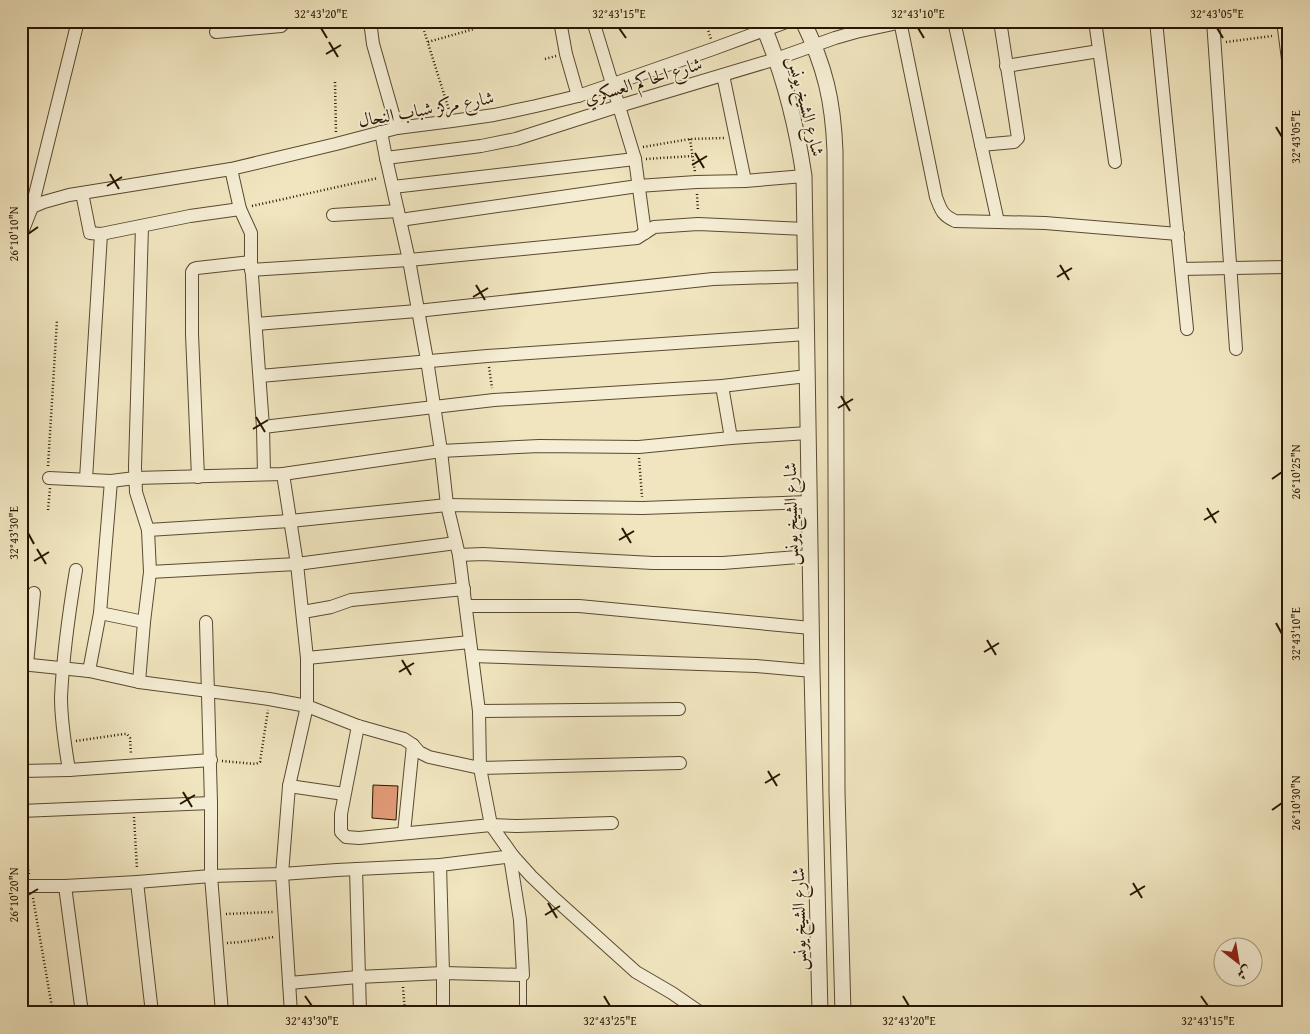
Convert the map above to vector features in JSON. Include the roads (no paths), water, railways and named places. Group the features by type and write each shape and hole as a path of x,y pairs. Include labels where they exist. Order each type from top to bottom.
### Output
{"street":[{"path":"21,235 32,207 78,21"},
{"path":"216,32 281,26 284,21"},
{"path":"370,21 373,44 397,128"},
{"path":"560,21 566,54 578,96"},
{"path":"593,21 634,154 645,233"},
{"name":"شارع مركز شباب النحال","path":"32,207 56,198 82,193 231,169 397,128 494,114 578,96 714,49 763,26 789,21"},
{"name":"شارع الشيخ يونس","path":"803,21 822,65 834,122 837,792 843,1013"},
{"path":"954,21 998,222"},
{"path":"981,145 1014,142 1018,138 1000,21"},
{"path":"1095,21 1115,162"},
{"path":"1156,21 1188,329"},
{"path":"1213,21 1236,349"},
{"path":"1282,21 1289,67"},
{"path":"903,22 936,197 941,211 947,217 955,221 1045,223 1178,234"},
{"name":"شارع الحاكم العسكري","path":"386,158 454,150 507,140 776,59 856,32 903,22"},
{"name":"شارع الشيخ يونس","path":"763,26 776,59 792,112 804,176 811,650 820,1013"},
{"path":"1006,66 1099,50"},
{"path":"723,75 745,181"},
{"path":"381,132 409,260 435,407 447,505 458,549 479,711 480,768 491,825 512,857 555,899 636,972 701,1013"},
{"path":"391,182 634,154"},
{"path":"231,169 240,208 251,233 251,266 260,376 264,474"},
{"path":"334,215 399,216 638,186 804,176"},
{"path":"82,193 90,233 101,234 240,208"},
{"path":"198,477 192,334 192,272 194,269 409,260 637,238 654,227 698,224 805,229"},
{"path":"139,682 150,572 148,530 136,492 135,478 142,226"},
{"path":"86,479 101,234"},
{"path":"1181,269 1289,267"},
{"path":"256,324 417,311 713,279 806,276"},
{"path":"260,376 427,360 807,334"},
{"path":"263,426 494,400 722,386 807,376"},
{"path":"722,386 731,438"},
{"path":"49,478 111,481 135,478 283,474 441,451 538,446 638,448 808,432"},
{"path":"283,474 297,564 307,658 307,706 289,786 282,874 291,1013"},
{"path":"89,671 100,613 111,481"},
{"path":"148,530 290,521 447,505 643,508 809,502"},
{"path":"150,572 297,564 458,549 482,554 653,563 723,562 810,556"},
{"path":"69,770 62,705 64,668 76,570"},
{"path":"303,612 330,607 351,600 464,589"},
{"path":"34,593 24,664 89,671 139,682 269,699 307,706 358,726 404,739 413,744 419,752 429,757 480,768 680,764"},
{"path":"466,606 579,606 811,628"},
{"path":"100,613 144,622"},
{"path":"206,622 212,803 211,876 222,1013"},
{"path":"307,658 470,642"},
{"path":"811,650 836,650"},
{"path":"472,656 756,666 812,671"},
{"path":"479,711 680,709"},
{"path":"358,726 341,814 341,832 346,837 359,838 491,825 612,823"},
{"path":"404,833 413,744"},
{"path":"21,771 69,770 211,760"},
{"path":"289,786 344,794"},
{"path":"22,816 134,806 212,803"},
{"path":"26,886 65,886 211,876 282,874 440,864 512,857"},
{"path":"289,983 358,977 443,973 523,975 520,920 512,857"},
{"path":"440,864 443,1013"},
{"path":"356,869 360,1013"},
{"path":"137,882 152,1013"},
{"path":"65,886 82,1013"}],"lane":[{"path":"523,975 523,1013"}]}
